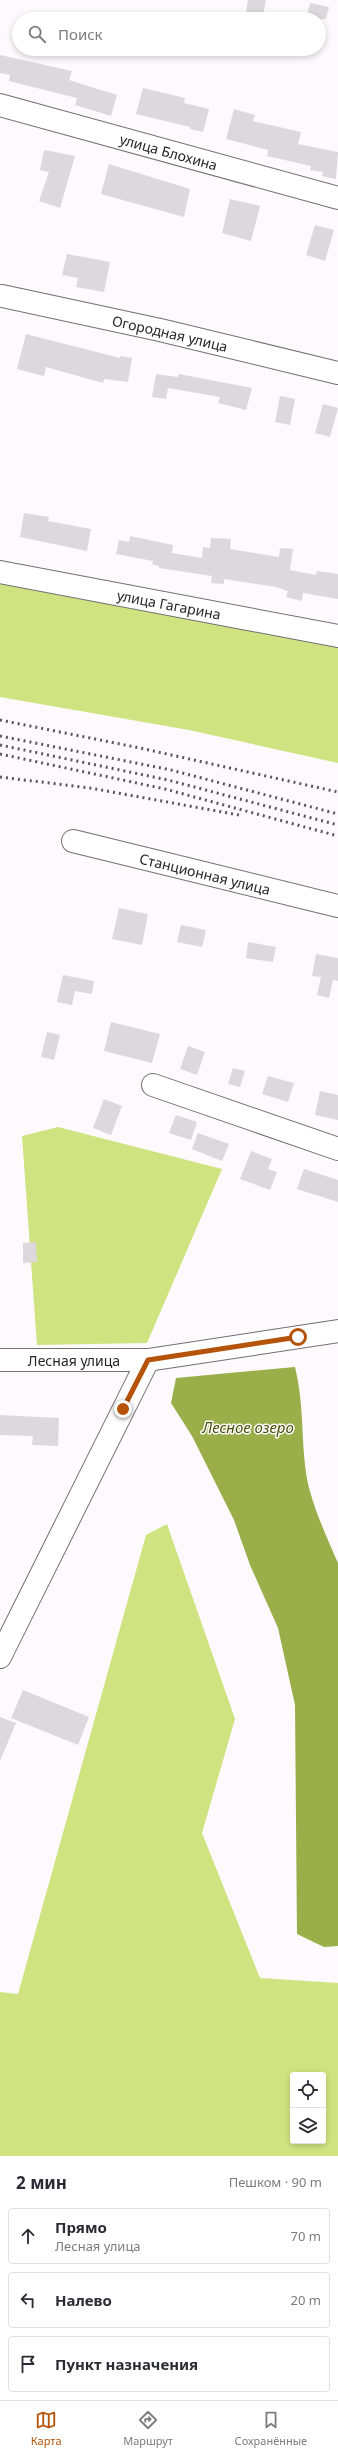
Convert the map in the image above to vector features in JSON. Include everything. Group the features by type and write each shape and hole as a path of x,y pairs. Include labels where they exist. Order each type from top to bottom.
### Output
{"street":[{"name":"улица Блохина","path":"0,105 338,198"},
{"name":"Огородная улица","path":"2,296 160,330 338,373"},
{"name":"улица Гагарина","path":"0,572 338,636"},
{"name":"Станционная улица","path":"73,841 338,906"},
{"path":"153,1085 338,1149"},
{"name":"Лесная улица","path":"0,1360 148,1360 338,1331"},
{"path":"0,1657 148,1360"}],"shaded area":[{"path":"0,583 338,646 338,763 189,730 0,697"},
{"path":"58,1127 222,1169 147,1343 37,1345 22,1136"},
{"path":"167,1524 235,1719 202,1833 260,1978 338,1983 338,2156 0,2156 0,1992 18,1994 146,1535"}],"water":[{"name":"Лесное озеро","path":"295,1367 300,1393 304,1460 308,1484 319,1519 338,1563 338,1946 324,1947 297,1934 295,1705 278,1628 250,1565 234,1520 192,1436 171,1403 176,1378"}],"building":[{"path":"248,0 266,0 264,12 246,12"},
{"path":"310,3 329,7 326,19 326,12 308,12"},
{"path":"0,55 72,71 69,80 117,95 111,116 75,105 77,98 9,81 10,75 0,73"},
{"path":"143,88 185,98 184,103 209,109 203,132 190,129 190,127 136,114"},
{"path":"234,109 255,115 253,121 301,132 298,144 338,152 336,179 322,176 323,172 310,170 311,166 267,156 268,150 226,139"},
{"path":"44,150 75,156 60,208 39,201 49,172 40,170"},
{"path":"109,164 190,189 184,217 101,194"},
{"path":"230,199 260,206 251,241 222,233"},
{"path":"315,225 334,230 325,261 306,255"},
{"path":"67,254 110,262 104,292 76,287 78,278 62,275"},
{"path":"26,334 120,358 120,356 132,358 128,382 104,379 103,383 46,367 44,376 17,369"},
{"path":"156,374 178,377 179,374 252,388 246,410 218,403 220,397 168,388 166,399 152,397"},
{"path":"280,396 295,399 290,425 275,422"},
{"path":"323,404 338,408 330,437 315,433"},
{"path":"24,513 49,517 48,521 91,529 87,551 20,537"},
{"path":"130,536 173,545 172,553 202,558 203,547 210,548 211,538 231,539 230,549 279,557 280,548 293,549 290,570 316,575 317,571 338,574 338,599 303,593 302,601 286,597 288,591 276,587 224,579 224,584 211,583 212,576 159,568 159,566 152,564 153,561 116,554 119,540 129,542"},
{"path":"119,908 148,914 142,945 112,939"},
{"path":"181,925 206,930 202,947 177,942"},
{"path":"248,942 276,947 273,962 246,958"},
{"path":"316,954 338,958 338,981 333,980 329,998 317,995 321,977 312,976"},
{"path":"63,975 94,981 92,994 75,991 72,1005 57,1002"},
{"path":"111,1022 160,1034 152,1063 104,1051"},
{"path":"47,1032 60,1035 54,1060 41,1057"},
{"path":"188,1046 205,1052 197,1075 180,1069"},
{"path":"233,1068 245,1071 240,1087 228,1084"},
{"path":"268,1076 294,1083 288,1102 262,1094"},
{"path":"320,1091 338,1095 338,1120 315,1115"},
{"path":"104,1099 122,1106 111,1135 93,1128"},
{"path":"176,1115 197,1122 191,1140 169,1133"},
{"path":"198,1133 229,1144 222,1161 192,1149"},
{"path":"251,1151 272,1159 268,1169 277,1172 270,1190 240,1179"},
{"path":"304,1169 338,1180 338,1202 297,1189"},
{"path":"36,1242 37,1262 23,1263 23,1243"},
{"path":"0,1415 59,1418 58,1446 32,1445 33,1436 0,1435"},
{"path":"23,1690 89,1717 78,1745 11,1718"},
{"path":"0,1717 16,1723 0,1761"}],"railway":[{"path":"0,720 140,748 338,792"},
{"path":"0,736 171,770 338,814"},
{"path":"0,745 168,780 338,825"},
{"path":"0,754 165,789 338,836"},
{"path":"0,777 90,788 239,815"}],"route":[{"path":"123,1409 148,1360 298,1337"}]}
